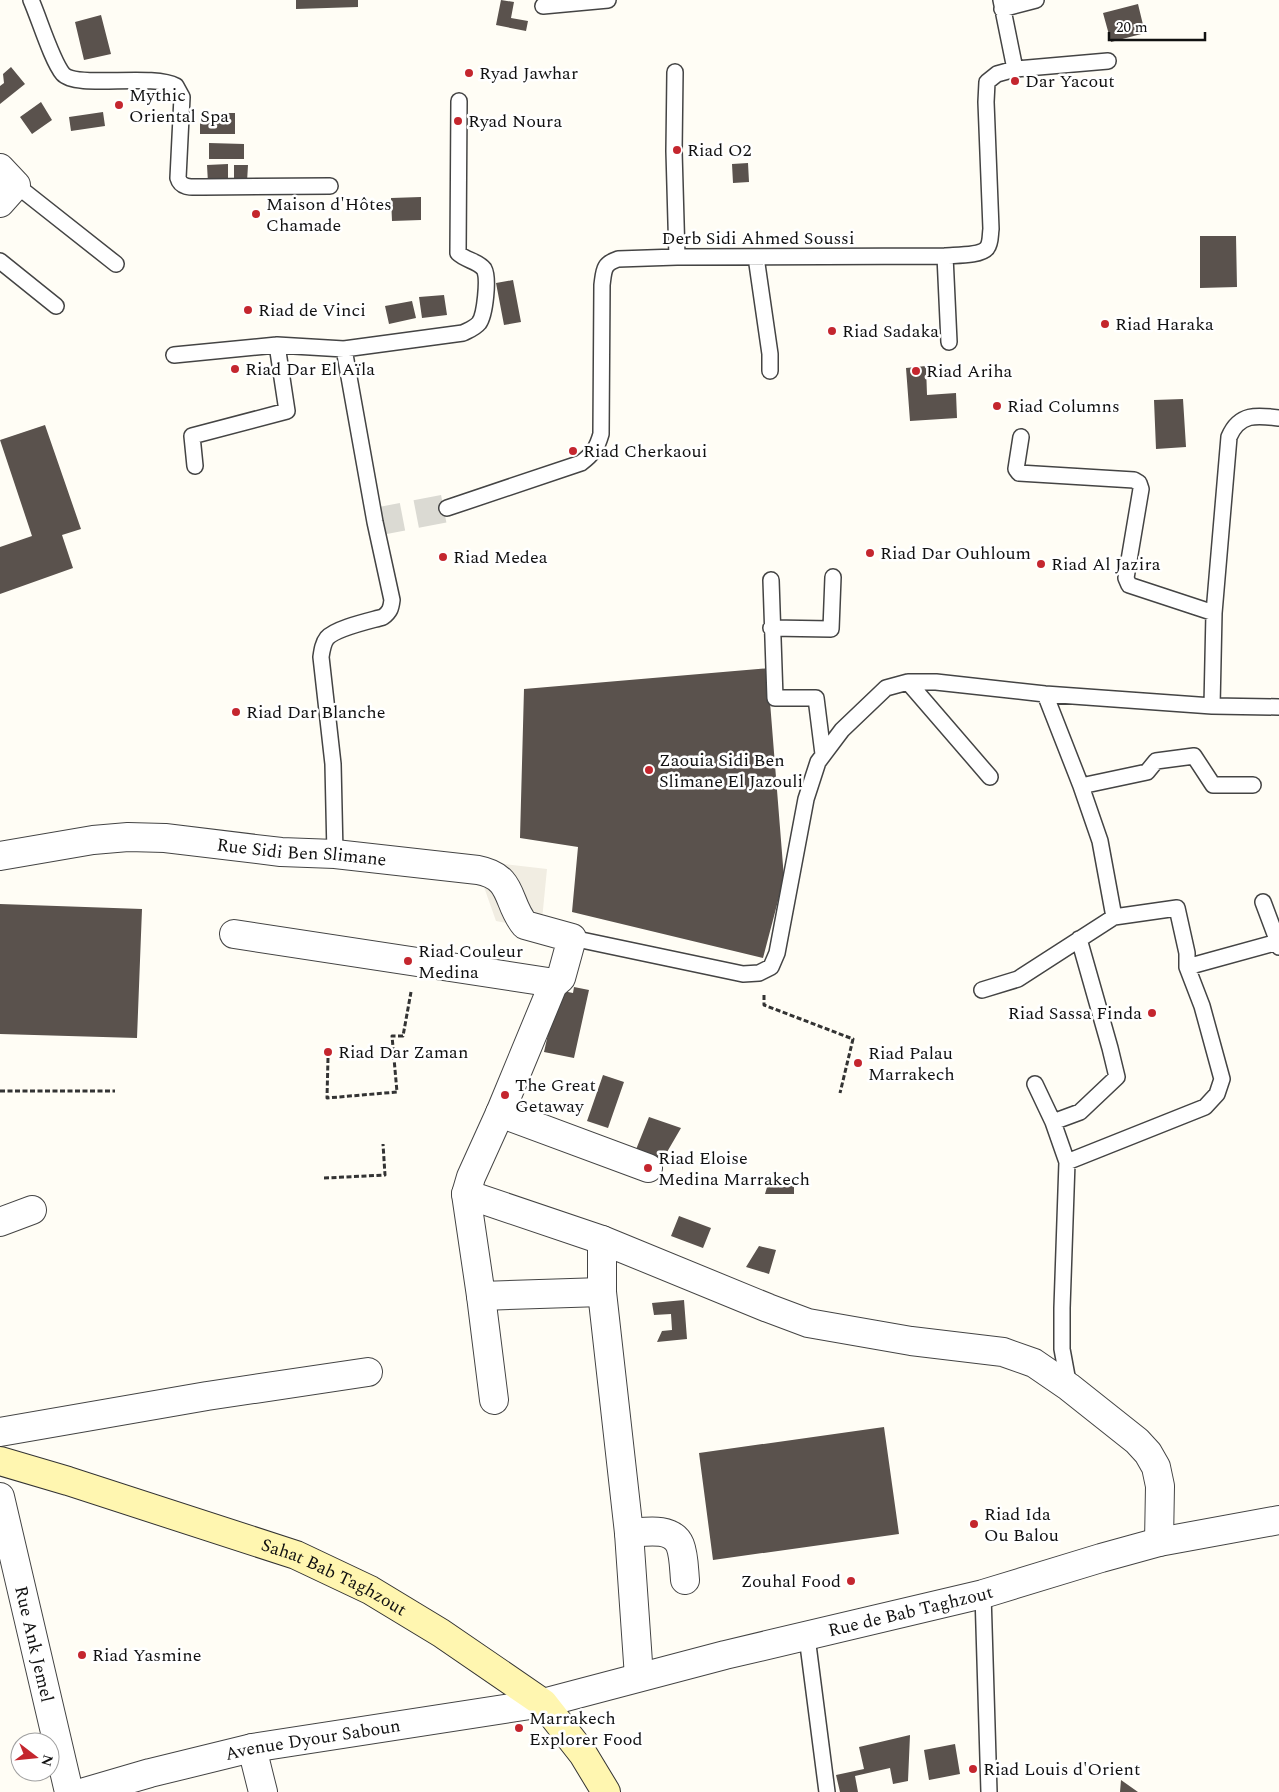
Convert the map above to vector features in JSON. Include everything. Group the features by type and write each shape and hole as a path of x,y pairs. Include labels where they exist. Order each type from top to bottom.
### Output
{"street":[{"name":"Rue Sidi Ben Slimane","path":"0,856 93,840 128,837 165,838 281,852 335,854 486,872 495,875 509,890 520,919 525,925 572,938"},
{"path":"234,934 553,984"},
{"path":"494,1400 466,1194 471,1177 500,1113 553,984 561,978 572,938"},
{"path":"500,1113 648,1168"},
{"path":"466,1194 602,1240 808,1323 911,1342 1003,1352 1034,1363 1137,1441 1148,1453 1156,1468 1160,1486 1160,1542"},
{"path":"0,1222 32,1210"},
{"path":"602,1240 602,1292 629,1533 639,1677"},
{"path":"481,1296 602,1292"},
{"path":"0,1432 207,1396 368,1372"},
{"name":"Sahat Bab Taghzout","path":"0,1461 296,1555 370,1590 442,1633 543,1703 583,1754 606,1792"},
{"name":"Rue Ank Jemel","path":"0,1498 69,1792"},
{"name":"Rue de Bab Taghzout","path":"543,1703 725,1655 983,1594 1160,1542 1279,1520"},
{"path":"629,1533 657,1532 668,1534 675,1538 680,1545 686,1580"},
{"name":"Avenue Dyour Saboun","path":"85,1792 150,1773 252,1748 543,1703"},
{"path":"252,1748 263,1792"}],"lane":[{"path":"31,0 55,59 63,74 68,78 81,81 142,80 165,82 176,86 182,97 178,178 183,186 330,186"},
{"path":"543,6 608,0"},
{"path":"1036,0 1002,4 1015,69 1108,61"},
{"name":"Derb Sidi Ahmed Soussi","path":"447,508 581,462 591,456 597,448 601,434 602,285 606,266 610,262 618,259 677,257 945,256 981,253 987,249 990,242 987,82 997,74 1015,69"},
{"path":"675,72 674,150 677,257"},
{"path":"174,354 277,345 344,348 463,333 475,328 481,321 484,310 487,276 483,268 458,253 460,101"},
{"path":"5,186 116,264"},
{"path":"945,256 949,342"},
{"path":"756,257 770,354 770,370"},
{"path":"0,261 56,306"},
{"path":"195,466 192,436 287,411 277,345"},
{"path":"335,854 333,764 321,656 323,646 327,638 335,632 383,617 389,612 392,600 375,522 344,348"},
{"path":"1212,706 1214,613 1229,437 1233,427 1242,419 1262,416 1279,418"},
{"path":"1020,437 1016,469 1019,473 1134,480 1139,483 1140,488 1126,578 1129,584 1214,613"},
{"path":"771,628 831,628 833,577"},
{"path":"771,580 771,628 775,698 816,698 823,754"},
{"path":"572,938 743,974 759,973 771,966 777,953 806,799 818,762 842,730 886,688 908,682 936,682 1045,694 1212,706 1279,707"},
{"path":"908,682 990,777"},
{"path":"1045,694 1100,841 1114,917"},
{"path":"1081,786 1147,772 1156,761 1194,756 1212,785 1253,785"},
{"path":"1187,967 1278,944 1264,902"},
{"path":"982,990 1018,979 1114,917 1177,908 1187,953 1187,967 1202,1006 1222,1079 1217,1094 1205,1107 1067,1162"},
{"path":"1053,1122 1080,1112 1117,1077 1079,939"},
{"path":"1035,1084 1053,1122 1067,1162 1062,1348 1068,1387"},
{"path":"983,1594 989,1792"},
{"path":"807,1637 827,1792"}],"path":[{"path":"328,1058 328,1098 397,1092 392,1036 403,1036 417,962"},
{"path":"766,969 764,1005 853,1039 840,1093"},
{"path":"0,1092 115,1091"},
{"path":"324,1178 385,1175 383,1144"}],"shaded area":[{"path":"487,862 547,869 541,930 496,921 478,870"}],"building":[{"path":"296,0 358,0 358,7 296,9"},
{"path":"501,0 514,2 511,18 528,21 526,31 496,25"},
{"path":"1138,4 1145,33 1111,42 1103,13"},
{"path":"101,15 111,54 84,60 75,22"},
{"path":"11,67 25,84 0,104 0,86 4,83 3,74"},
{"path":"41,102 52,120 32,134 20,117"},
{"path":"103,112 105,126 71,131 69,117"},
{"path":"200,113 235,113 235,134 200,134"},
{"path":"209,143 244,144 244,159 209,159"},
{"path":"748,163 749,182 733,183 732,164"},
{"path":"228,164 228,182 208,183 207,165"},
{"path":"234,165 248,165 247,182 234,182"},
{"path":"421,197 421,220 392,221 391,198"},
{"path":"1200,236 1236,236 1237,287 1200,288"},
{"path":"513,280 521,322 504,325 496,283"},
{"path":"444,295 447,315 422,318 419,297"},
{"path":"412,301 416,318 389,324 385,306"},
{"path":"926,366 927,395 956,393 957,418 910,421 906,368"},
{"path":"1183,399 1186,447 1156,449 1154,400"},
{"path":"45,425 81,529 62,535 73,568 0,594 0,547 32,536 0,440"},
{"name":"Zaouia Sidi Ben Slimane El Jazouli","path":"770,668 770,702 784,878 763,958 572,912 578,847 520,838 524,689"},
{"path":"0,904 142,909 137,1038 0,1034"},
{"path":"574,987 589,990 574,1058 544,1052 558,990 573,993"},
{"path":"603,1075 624,1082 608,1128 587,1121"},
{"path":"649,1117 681,1128 656,1171 631,1162"},
{"path":"770,1177 794,1177 794,1194 765,1194"},
{"path":"679,1216 711,1228 703,1248 671,1236"},
{"path":"759,1246 776,1250 769,1274 746,1267"},
{"path":"684,1300 687,1339 657,1342 662,1331 672,1330 671,1314 654,1315 652,1303"},
{"path":"884,1427 899,1534 713,1560 699,1453"},
{"path":"910,1735 908,1781 893,1784 890,1768 855,1776 858,1792 840,1792 836,1775 864,1769 859,1747"},
{"path":"955,1744 960,1774 929,1780 924,1750"},
{"path":"1121,1780 1138,1792 1120,1792"}],"tunnel":[{"path":"375,522 447,508"}],"place":[{"name":"Ryad Jawhar","path":"469,73"},
{"name":"Dar Yacout","path":"1015,81"},
{"name":"Mythic Oriental Spa","path":"119,105"},
{"name":"Ryad Noura","path":"458,121"},
{"name":"Riad O2","path":"677,150"},
{"name":"Maison d'Hôtes Chamade","path":"256,214"},
{"name":"Riad de Vinci","path":"248,310"},
{"name":"Riad Haraka","path":"1105,324"},
{"name":"Riad Sadaka","path":"832,331"},
{"name":"Riad Dar El Aïla","path":"235,369"},
{"name":"Riad Ariha","path":"916,371"},
{"name":"Riad Columns","path":"997,406"},
{"name":"Riad Cherkaoui","path":"573,451"},
{"name":"Riad Dar Ouhloum","path":"870,553"},
{"name":"Riad Medea","path":"443,557"},
{"name":"Riad Al Jazira","path":"1041,564"},
{"name":"Riad Dar Blanche","path":"236,712"},
{"name":"Zaouia Sidi Ben Slimane El Jazouli","path":"649,770"},
{"name":"Riad Couleur Medina","path":"408,961"},
{"name":"Riad Sassa Finda","path":"1152,1013"},
{"name":"Riad Dar Zaman","path":"328,1052"},
{"name":"Riad Palau Marrakech","path":"858,1063"},
{"name":"The Great Getaway","path":"505,1095"},
{"name":"Riad Eloise Medina Marrakech","path":"648,1168"},
{"name":"Riad Ida Ou Balou","path":"974,1524"},
{"name":"Zouhal Food","path":"851,1581"},
{"name":"Riad Yasmine","path":"82,1655"},
{"name":"Marrakech Explorer Food","path":"519,1728"},
{"name":"Riad Louis d'Orient","path":"973,1769"}]}
